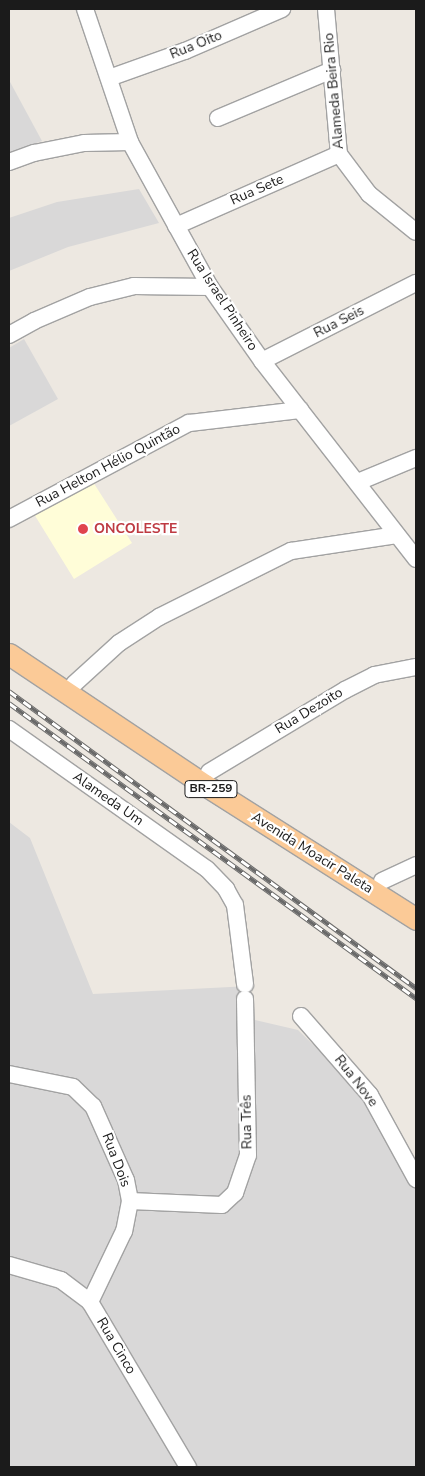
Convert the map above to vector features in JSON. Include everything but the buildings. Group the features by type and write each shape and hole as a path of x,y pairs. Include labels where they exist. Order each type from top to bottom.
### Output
{"main road":[{"name":"Avenida Moacir Paleta","path":"9,638 74,684 209,772 416,902"},
{"name":"Avenida Moacir Paleta","path":"9,654 205,785 416,919"}],"street":[{"name":"Rua Israel Pinheiro","path":"85,9 130,142 210,287 262,361 416,559"},
{"name":"Rua Oito","path":"109,78 185,51 282,9"},
{"name":"Alameda Beira Rio","path":"326,9 339,154 369,194 416,232"},
{"path":"218,118 332,70"},
{"path":"9,162 34,153 84,143 130,142"},
{"name":"Rua Sete","path":"176,226 339,154"},
{"name":"Rua Seis","path":"262,361 416,283"},
{"path":"9,335 34,320 90,297 134,286 210,287"},
{"name":"Rua Helton Hélio Quintão","path":"9,520 189,422 300,410"},
{"path":"358,482 416,458"},
{"path":"74,684 119,643 159,617 291,551 397,535"},
{"name":"Rua Dezoito","path":"209,772 344,690 374,676 416,667"},
{"name":"Alameda Um","path":"9,729 207,869"},
{"path":"382,881 416,865"},
{"name":"Rua Três","path":"130,1201 222,1204 235,1193 248,1155 245,992 235,905 226,889 207,869"},
{"name":"Rua Nove","path":"302,1016 370,1095 416,1179"},
{"name":"Rua Dois","path":"9,1074 73,1086 93,1106 126,1180 130,1201 124,1231 90,1302"},
{"name":"Rua Cinco","path":"9,1265 61,1280 90,1302 188,1467"}],"shaded area":[{"path":"9,80 42,141 9,153"},
{"path":"139,189 159,223 68,247 9,271 9,218 57,202"},
{"path":"24,339 58,399 9,426 9,348"},
{"name":"ONCOLESTE","path":"93,482 132,543 74,579 34,514"},
{"path":"9,822 30,838 93,994 250,986 255,1020 298,1030 365,1095 416,1185 416,1467 9,1467"}],"railway":[{"path":"9,691 416,988"},
{"path":"9,703 416,998"}],"place":[{"name":"ONCOLESTE","path":"83,529"}]}
